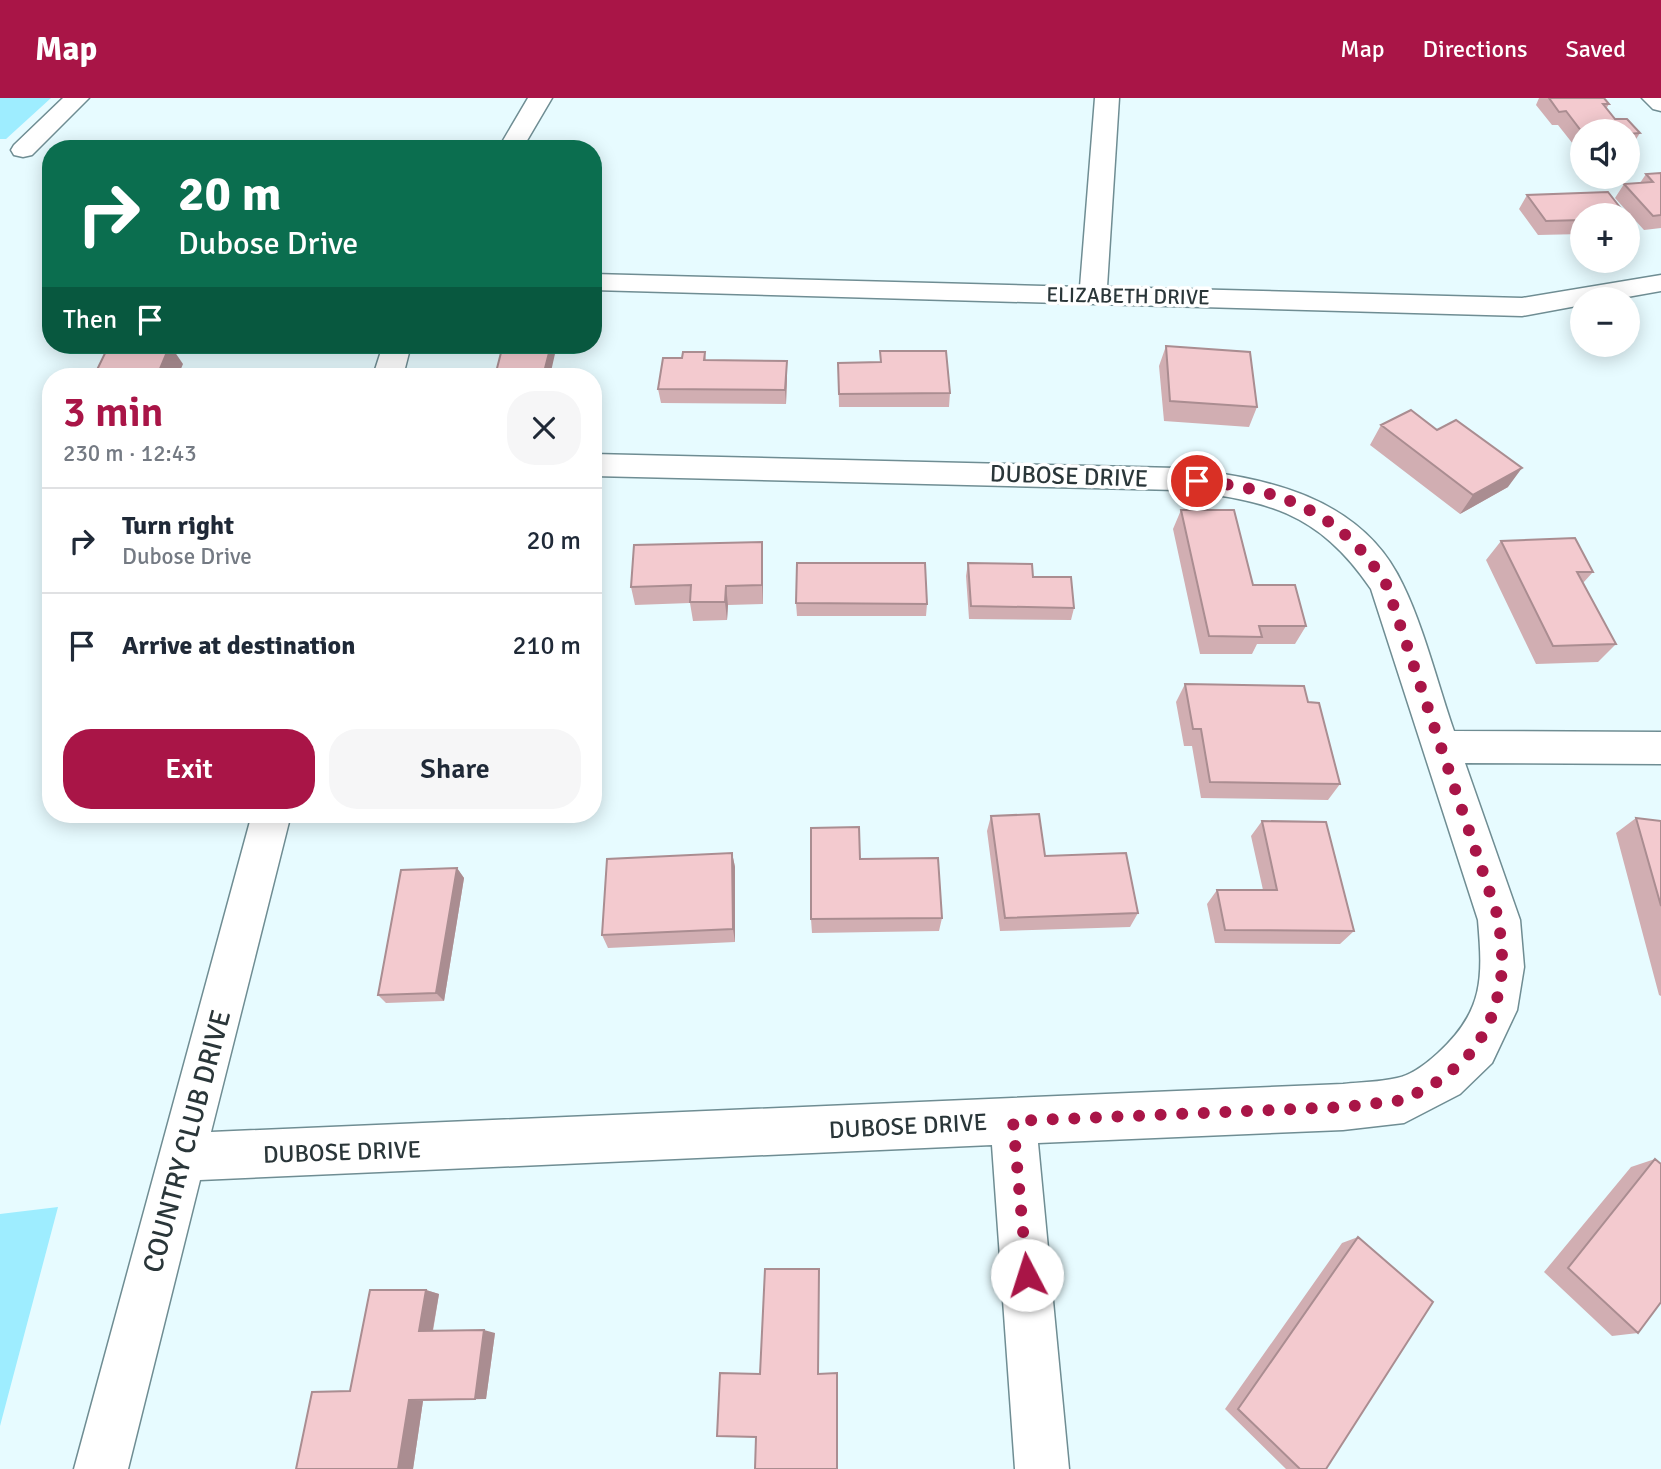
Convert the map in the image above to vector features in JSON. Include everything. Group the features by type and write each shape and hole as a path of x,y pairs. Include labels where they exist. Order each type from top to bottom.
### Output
{"street":[{"path":"12,149 77,98"},
{"path":"515,140 540,98"},
{"path":"1093,295 1107,98"},
{"path":"1654,98 1661,104"},
{"path":"12,149 42,151"},
{"name":"ELIZABETH DRIVE","path":"602,282 1522,307 1661,283"},
{"name":"DUBOSE DRIVE","path":"182,1157 1343,1107 1404,1100 1444,1078 1476,1048 1495,1010 1503,967 1499,920 1387,586 1373,561 1352,538 1326,519 1271,493 1236,484 1177,479 602,465"},
{"path":"1441,747 1661,748"},
{"name":"COUNTRY CLUB DRIVE","path":"101,1469 269,823"},
{"path":"1013,1121 1042,1469"}],"shaded area":[{"path":"0,98 51,98 6,139 0,139"},
{"path":"58,1207 0,1426 0,1214"}],"building":[{"path":"1549,98 1604,98 1609,104 1603,104 1615,119 1572,119 1566,111 1559,112"},
{"path":"1661,173 1661,215 1653,216 1629,189 1640,189 1640,183 1653,182 1646,174"},
{"path":"1608,192 1617,203 1570,203 1570,220 1546,221 1527,195"},
{"path":"1166,346 1250,352 1257,407 1170,401"},
{"path":"880,351 946,351 950,393 839,394 838,363 881,362"},
{"path":"683,352 705,352 704,360 787,361 785,390 658,389 663,358 682,358"},
{"path":"105,354 166,354 160,368 98,368"},
{"path":"501,354 549,354 545,368 497,368"},
{"path":"1411,410 1437,430 1456,420 1522,468 1473,495 1381,425"},
{"path":"1181,510 1234,510 1253,585 1295,585 1306,626 1259,626 1262,637 1209,636"},
{"path":"1575,538 1593,572 1577,572 1616,644 1553,646 1501,541"},
{"path":"762,542 762,585 726,586 725,602 690,602 691,585 631,587 634,545"},
{"path":"797,563 925,563 927,604 796,603"},
{"path":"968,563 1032,564 1033,577 1071,577 1074,608 971,606"},
{"path":"1185,684 1304,686 1308,702 1319,703 1340,784 1210,782 1201,729 1193,729"},
{"path":"1039,814 1045,856 1126,853 1138,913 1005,918 991,816"},
{"path":"1636,818 1661,821 1661,906"},
{"path":"1262,821 1326,822 1354,931 1225,930 1217,890 1277,890"},
{"path":"859,827 860,859 938,858 942,918 811,919 811,828"},
{"path":"732,853 733,929 602,935 607,859"},
{"path":"457,868 436,993 378,995 401,870"},
{"path":"1655,1159 1661,1164 1661,1302 1638,1333 1568,1268"},
{"path":"1358,1237 1433,1302 1326,1469 1300,1469 1238,1409"},
{"path":"765,1269 819,1269 818,1374 837,1373 837,1469 755,1469 756,1437 717,1436 720,1373 760,1374"},
{"path":"370,1290 426,1290 419,1331 484,1330 475,1399 409,1400 398,1469 296,1469 312,1392 350,1391"}],"route":[{"path":"1027,1275 1013,1121 1343,1107 1404,1100 1444,1078 1476,1048 1495,1010 1503,967 1499,920 1387,586 1373,561 1352,538 1297,503 1236,484 1197,481"}]}
